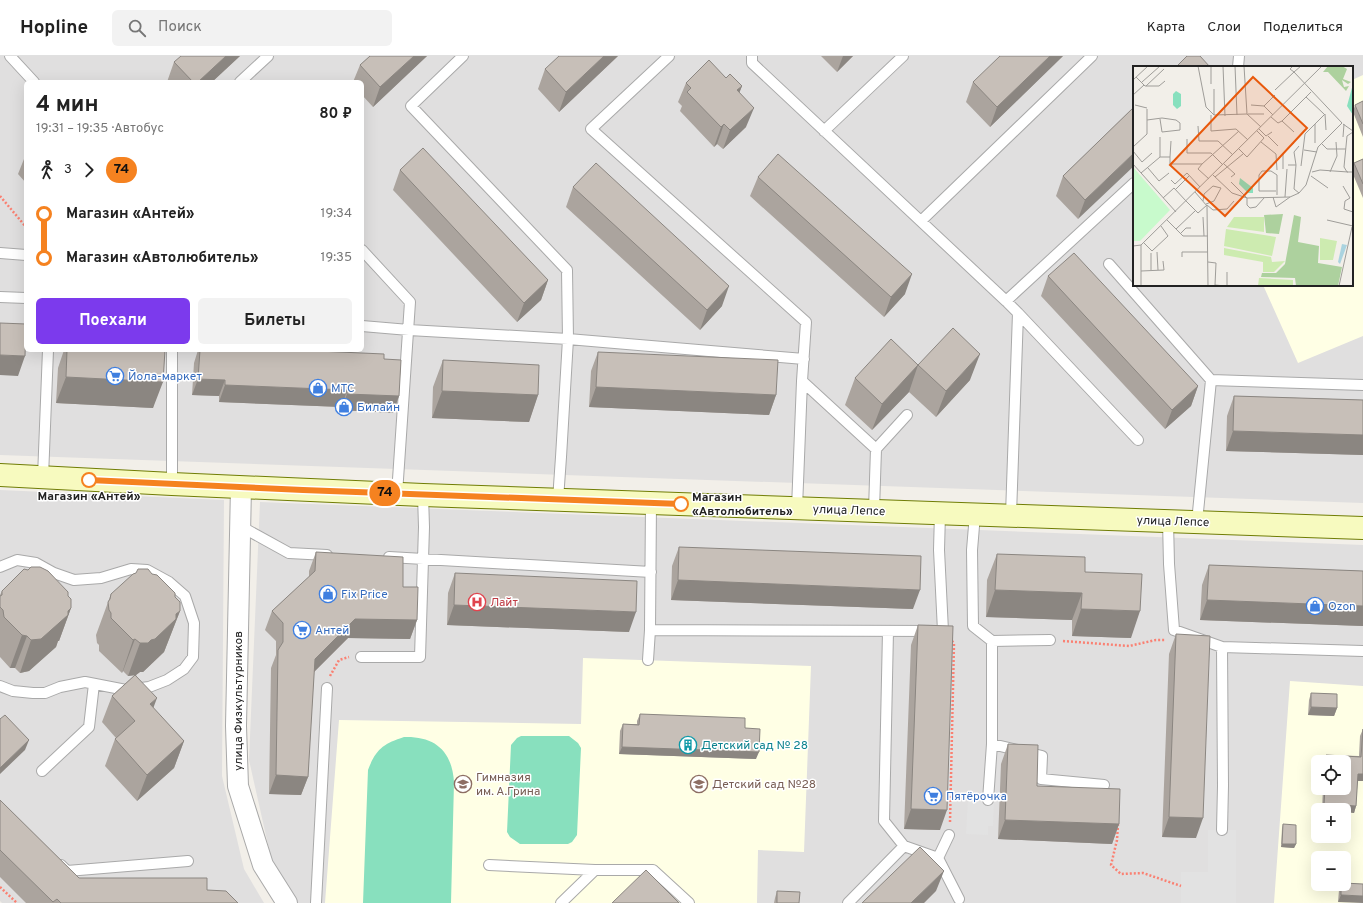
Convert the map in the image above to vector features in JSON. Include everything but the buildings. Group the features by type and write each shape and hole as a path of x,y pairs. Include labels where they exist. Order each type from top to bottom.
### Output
{"main road":[{"name":"улица Лепсе","path":"0,475 422,495 1363,528"}],"street":[{"name":"улица Физкультурников","path":"241,487 236,726 238,786 263,865 287,903"}],"lane":[{"path":"10,56 32,80"},
{"path":"242,80 268,56"},
{"path":"463,56 412,106 567,270 568,339 558,500"},
{"path":"670,56 591,129 806,322 797,508"},
{"path":"752,56 752,63 1018,313 1138,440"},
{"path":"824,131 903,56"},
{"path":"921,221 1092,56"},
{"path":"1238,66 1239,56"},
{"path":"1006,302 1133,184"},
{"path":"364,252 410,302 397,494"},
{"path":"0,253 24,255"},
{"path":"1109,264 1211,380 1363,385"},
{"path":"0,297 24,298"},
{"path":"1011,515 1018,313"},
{"path":"364,326 568,339 804,359"},
{"path":"43,477 48,352"},
{"path":"172,352 172,484"},
{"path":"1197,522 1211,380"},
{"path":"802,381 876,448"},
{"path":"874,510 876,448 907,415"},
{"path":"356,656 420,657 423,559 422,495"},
{"path":"648,660 650,630 651,503"},
{"path":"650,630 943,631 940,513"},
{"path":"975,514 972,550 973,626 992,641 1050,640"},
{"path":"1168,521 1169,564 1174,630 1222,647 1363,651"},
{"path":"240,526 289,553 336,555"},
{"path":"376,557 651,572"},
{"path":"0,567 16,560 36,563 54,573 74,580 101,578 131,568 147,570 169,582 185,596 194,623 193,657 184,669 167,680 149,687 126,690 86,682 74,683 45,693 33,693 13,691 0,686"},
{"path":"888,631 884,821 904,846 938,858 960,902"},
{"path":"988,800 992,744 992,641"},
{"path":"1222,647 1222,830"},
{"path":"42,771 89,727 94,684"},
{"path":"316,903 327,688"},
{"path":"992,744 1042,756 1041,779 1104,785"},
{"path":"938,858 949,835"},
{"path":"848,903 904,846"},
{"path":"57,860 67,871 188,861"},
{"path":"489,865 594,870 653,870 690,903"},
{"path":"561,903 594,870"}],"path":[{"path":"0,196 24,225"},
{"path":"943,631 954,644 949,835"},
{"path":"1050,640 1129,646 1156,640 1164,640"},
{"path":"331,672 339,660 356,656"},
{"path":"1119,817 1118,840 1111,865 1121,874 1143,873 1181,886"},
{"path":"0,887 17,903"}],"shaded area":[{"path":"0,56 1363,56 1363,503 0,455"},
{"path":"1363,75 1363,336 1298,363 1263,286 1353,286 1353,80"},
{"path":"0,490 224,500 222,776 244,869 264,903 2,903 0,901"},
{"path":"260,502 1363,545 1363,903 298,903 271,858 249,760"},
{"path":"583,658 811,666 804,852 758,850 757,903 325,903 339,720 581,724"},
{"path":"1290,681 1363,686 1363,903 1274,903"},
{"path":"968,799 994,800 993,826 988,826 988,835 966,834"},
{"path":"1208,830 1236,830 1236,903 1181,903 1181,872 1208,872"}],"green space":[{"path":"521,736 569,736 578,743 581,748 577,835 572,842 568,844 520,844 510,837 507,832 511,745"},
{"path":"404,737 424,739 440,747 450,761 453,771 451,903 363,903 368,770 374,757 381,748"}],"bus line":[{"name":"74","path":"89,480 303,490 681,504"}],"place":[{"name":"Йола-маркет","path":"115,376"},
{"name":"МТС","path":"318,388"},
{"name":"Билайн","path":"344,407"},
{"name":"Магазин «Антей»","path":"89,480"},
{"name":"Магазин «Автолюбитель»","path":"681,504"},
{"name":"Fix Price","path":"328,594"},
{"name":"Лайт","path":"477,602"},
{"name":"Ozon","path":"1315,606"},
{"name":"Антей","path":"302,630"},
{"name":"Детский сад № 28","path":"688,745"},
{"name":"Гимназия им. А.Грина","path":"463,784"},
{"name":"Детский сад №28","path":"699,784"},
{"name":"Пятёрочка","path":"933,796"}]}
